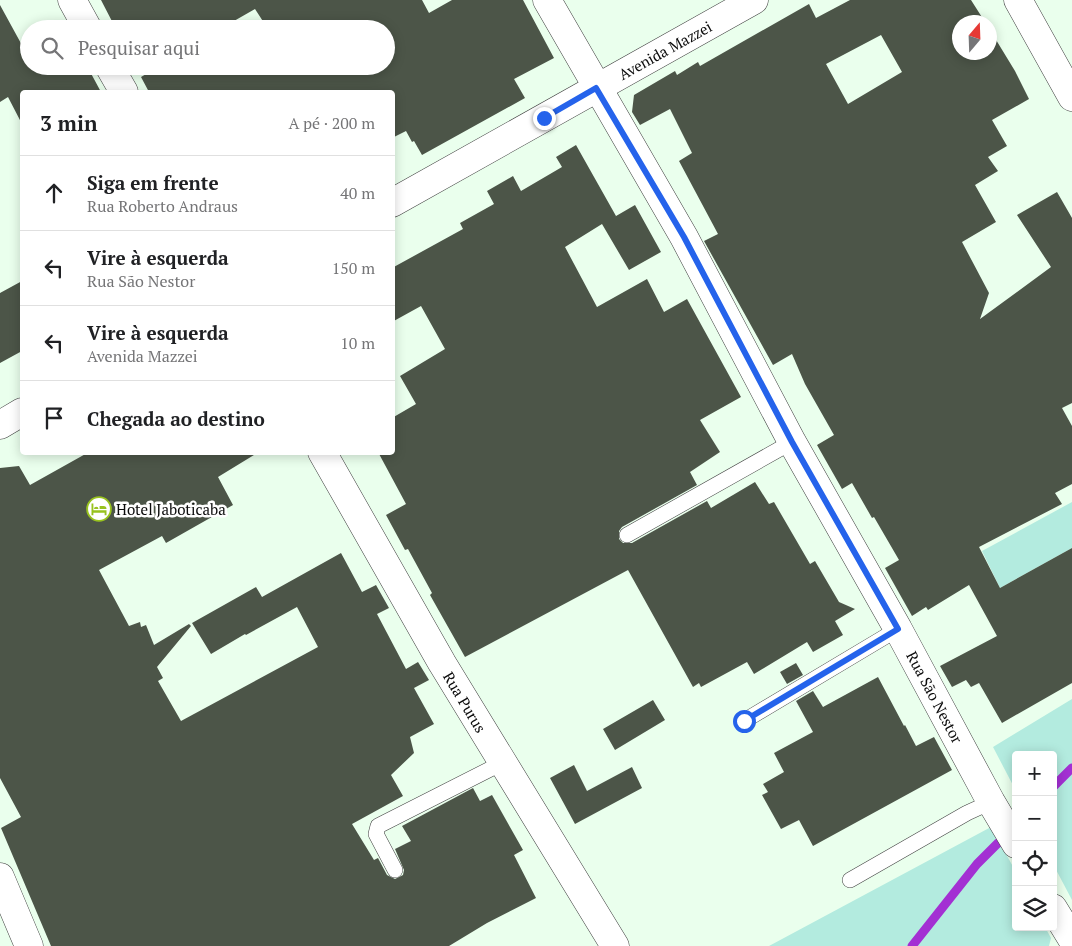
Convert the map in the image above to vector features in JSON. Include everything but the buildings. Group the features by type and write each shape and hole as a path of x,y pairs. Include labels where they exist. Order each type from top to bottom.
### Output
{"street":[{"path":"72,0 83,20"},
{"name":"Rua São Nestor","path":"547,0 596,88 684,237 792,442 898,629 991,802 1014,841"},
{"name":"Avenida Mazzei","path":"395,201 754,0"},
{"path":"1018,0 1072,97"},
{"path":"114,75 123,90"},
{"path":"0,425 20,413"},
{"name":"Rua Purus","path":"324,455 442,663 615,946"},
{"path":"0,877 30,946"},
{"path":"1057,915 1072,940"}],"lane":[{"path":"627,535 792,442"},
{"path":"744,721 898,629"},
{"path":"394,870 376,834 378,826 502,763"},
{"path":"850,880 967,813 991,802"}],"shaded area":[{"path":"1072,502 1072,548 1000,588 982,551"},
{"path":"1072,699 1072,900 1057,872 1057,751 1012,751 1012,783 993,747"},
{"path":"991,827 1012,865 1012,931 1047,931 1051,938 1049,946 769,946"}],"waterway":[{"path":"1057,783 1072,768"},
{"path":"912,946 977,864 998,843"}],"place":[{"name":"Hotel Jaboticaba","path":"99,509"}],"route":[{"path":"544,118 596,88 684,237 792,442 898,629 744,721"}]}
